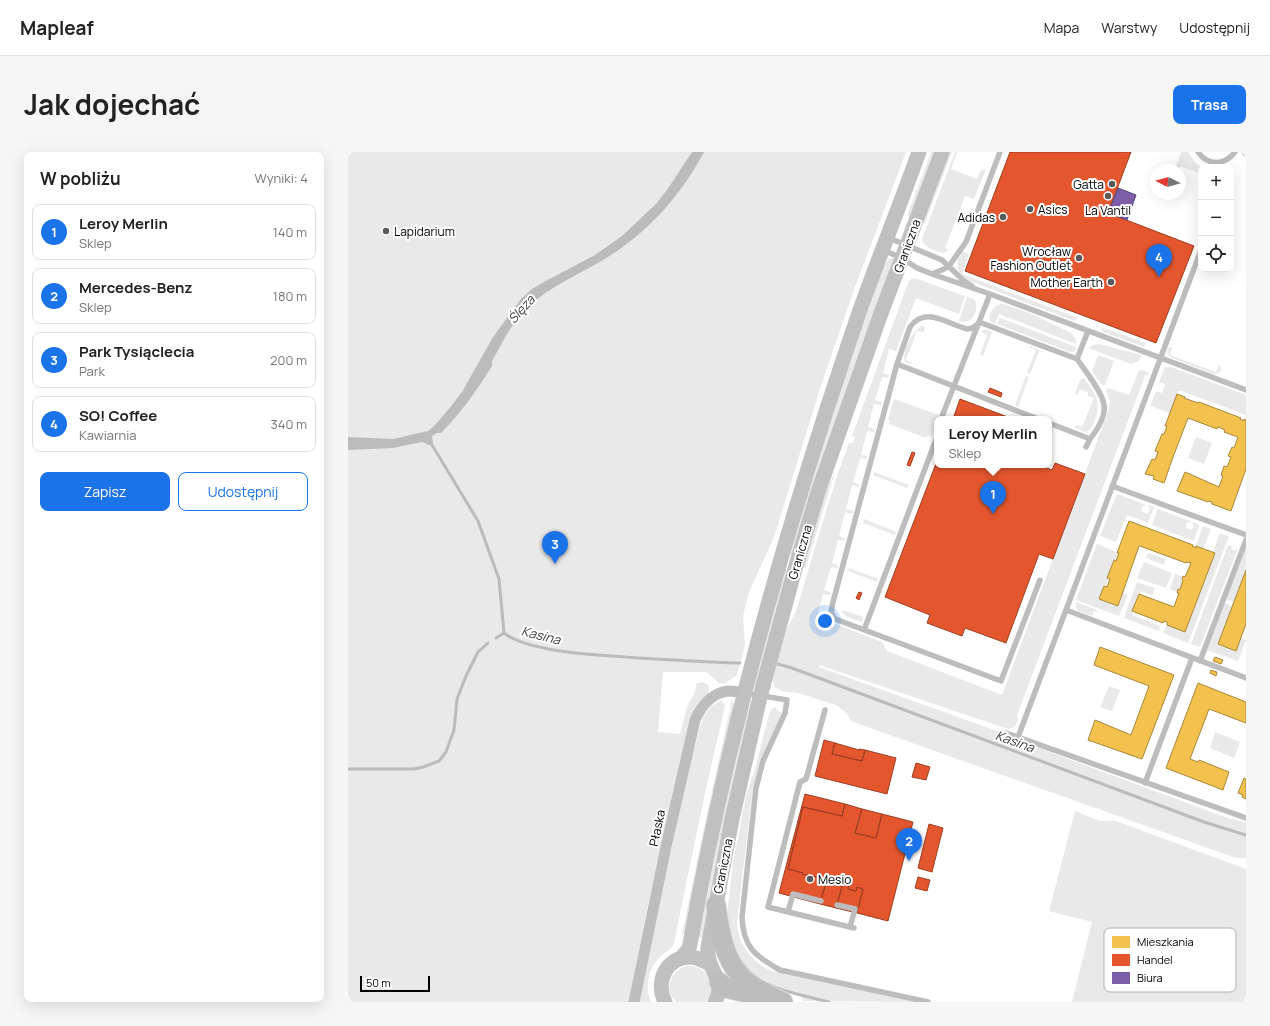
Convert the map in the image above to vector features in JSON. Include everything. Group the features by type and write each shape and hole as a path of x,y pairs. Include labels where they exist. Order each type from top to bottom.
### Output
{"highway":[{"path":"716,905 723,943 733,966 740,976 752,986 782,1002"},
{"path":"719,982 726,988 782,1002"}],"main road":[{"name":"Graniczna","path":"681,958 689,949 692,939 716,816 744,693 781,556 816,444 861,309 919,152"},
{"name":"Graniczna","path":"710,964 708,955 709,942 732,819 760,697 793,575 818,492 904,252 942,152"},
{"path":"664,1002 660,983 664,972 672,962 681,958 691,957 702,959 710,964 719,982 719,990 715,1002"}],"street":[{"name":"Płaska","path":"634,1002 666,847 696,720 702,706 716,695 728,691 744,693"}],"lane":[{"path":"932,274 949,266 966,242 1000,152"},
{"path":"1198,152 1206,160 1216,164"},
{"path":"1220,164 1231,157 1235,152"},
{"path":"885,244 904,252 935,257 949,266 964,280 977,289"},
{"path":"885,244 904,252 917,268 1246,390"},
{"path":"1018,737 1198,258"},
{"path":"942,416 990,294"},
{"path":"979,323 968,329 931,317 920,317 910,326 897,364 831,612 835,619 1001,681 1040,580"},
{"path":"979,323 1076,359 1104,403 1105,410 1097,430 1086,447"},
{"path":"1076,359 1088,331"},
{"path":"897,364 1030,416"},
{"path":"1052,424 1090,439"},
{"path":"864,630 934,445"},
{"path":"1112,486 1246,535"},
{"path":"1200,661 1246,540"},
{"path":"1066,610 1246,678"},
{"path":"1145,783 1192,658"},
{"path":"744,693 760,697 787,700 785,713 764,761 756,788 742,917 743,931 746,941 762,960 780,970 928,1002"},
{"path":"825,710 806,779 800,782 768,907 852,928 855,909 837,905"},
{"path":"1006,732 1246,818"},
{"path":"788,912 793,894 821,901"}],"shaded area":[{"path":"348,152 906,152 852,295 819,392 774,537 749,592 743,616 745,645 737,675 724,684 718,682 705,672 663,672 658,732 680,734 687,707 695,692 696,684 702,682 708,686 709,690 696,706 689,722 646,914 629,1002 348,1002"},
{"path":"931,152 936,152 912,218 907,216"},
{"path":"948,152 952,152 925,223 922,222"},
{"path":"955,152 957,152 951,169 977,179 980,171 986,169 974,199 965,196 945,248 949,250 944,253 928,247 922,239"},
{"path":"1181,152 1188,152 1198,164 1198,173 1186,168 1186,164 1177,164"},
{"path":"962,251 969,254 962,274 1078,318 1074,321 965,279 958,269 958,259"},
{"path":"892,257 895,260 792,556 788,555 841,388 883,267"},
{"path":"914,278 965,296 959,314 916,298 896,351 889,349 883,373 889,376 888,378 882,377 875,400 881,402 882,404 874,404 868,427 874,429 875,431 867,431 861,455 867,456 867,458 860,458 853,482 860,485 859,487 852,485 846,509 852,510 853,512 852,514 845,512 839,536 845,540 838,540 832,563 838,567 831,567 824,590 830,592 831,594 823,594 817,617 882,642 887,651 1002,695 1109,409 1110,402 1106,391 1108,388 1129,395 1139,370 1149,374 1145,376 1017,715 1018,720 1014,727 1008,729 819,665 819,667 1005,734 1020,741 1222,816 1246,823 1246,858 1236,858 873,729 851,721 847,713 836,705 798,693 781,691 774,687 774,672 785,633 796,611 838,473 849,443 853,443 855,437 852,436 907,286 909,281"},
{"path":"967,297 975,300 975,313 968,321 959,321"},
{"path":"1000,304 1032,314 1071,333 1076,339 1076,344 999,314 995,324 991,322 989,318 994,307"},
{"path":"1000,318 1076,347 1076,350 1070,352 997,324"},
{"path":"921,326 925,327 924,332 917,331 906,360 912,363 910,364 905,362 904,358 906,348 908,342"},
{"path":"1101,327 1146,343 1144,347 1103,332"},
{"path":"985,329 992,332 983,356 980,355 987,335 981,332"},
{"path":"1099,344 1141,355 1139,361 1131,364 1088,348"},
{"path":"1030,346 1046,353 1039,351 1030,374 1027,373 1036,350 1029,347"},
{"path":"1171,347 1170,355 1216,372 1219,365 1221,370 1219,373 1213,374 1172,358 1167,353 1168,348"},
{"path":"1098,355 1114,361 1105,385 1102,385 1092,371"},
{"path":"1165,367 1171,367 1246,395 1246,415 1179,390 1170,413 1150,406 1156,391 1162,393 1165,384 1159,382"},
{"path":"1026,376 1029,377 1018,407 1015,405"},
{"path":"1084,378 1094,392 1098,407 1093,425 1090,430 1086,432 1075,428 1076,425 1082,427 1094,398 1088,396 1088,392 1080,389 1078,395 1075,394 1080,380"},
{"path":"894,399 939,415 934,416 934,431 932,437 928,435 926,438 889,424 890,421 888,420"},
{"path":"1196,437 1212,443 1204,464 1188,458"},
{"path":"835,472 806,567 801,568 825,492"},
{"path":"874,472 909,485 907,488 873,475"},
{"path":"1117,494 1146,505 1143,505 1141,511 1148,514 1150,508 1148,505 1154,507 1148,523 1127,515 1116,542 1100,536"},
{"path":"1158,509 1190,521 1190,523 1187,522 1186,528 1192,530 1194,525 1192,524 1193,522 1199,525 1194,541 1152,525"},
{"path":"864,519 896,532 895,535 863,523"},
{"path":"1203,526 1211,529 1203,549 1196,546"},
{"path":"1220,533 1229,536 1188,643 1163,633 1167,625 1185,631 1215,554 1213,552"},
{"path":"1097,544 1118,554 1116,560 1113,560 1107,578 1109,579 1106,586 1104,585 1099,599 1119,607 1123,593 1128,595 1119,616 1076,600"},
{"path":"1228,545 1232,546 1231,549 1235,551 1238,548 1200,647 1191,644"},
{"path":"1246,548 1246,570 1234,602 1226,600"},
{"path":"1148,553 1166,559 1164,565 1146,558"},
{"path":"1144,562 1172,573 1166,588 1137,578"},
{"path":"849,568 878,579 877,582 848,571"},
{"path":"783,569 788,570 757,687 752,689"},
{"path":"1175,574 1185,577 1179,593 1170,589"},
{"path":"1137,582 1155,588 1152,595 1141,591 1135,600 1132,615 1160,626 1159,631 1124,618"},
{"path":"1076,602 1097,610 1097,612 1094,611 1092,616 1078,611"},
{"path":"1225,603 1232,606 1218,644 1236,651 1241,638 1246,640 1238,661 1207,650"},
{"path":"842,610 863,617 862,622 847,617"},
{"path":"1109,686 1120,690 1112,711 1100,707"},
{"path":"731,699 734,704 686,935 682,934"},
{"path":"722,700 722,703 724,703 725,706 705,793 674,943 670,949 657,960 651,971 648,990 651,1002 639,1002 689,766 703,717 711,706"},
{"path":"753,701 703,938 698,937 732,769 749,702"},
{"path":"775,707 781,712 780,717 766,748 755,780 751,803 737,922 739,937 742,944 756,962 769,970 916,1002 802,1001 803,994 774,985 753,974 740,957 734,946 731,945 728,922 728,905 733,863 746,795 755,769 769,714"},
{"path":"1215,732 1240,742 1234,758 1210,748"},
{"path":"1075,811 1100,821 1116,821 1246,869 1246,1002 1072,1002 1092,922 1049,911"},
{"path":"686,966 693,966 700,969 709,978 711,990 705,1002 676,1002 672,997 669,987 670,981 676,972"}],"water":[{"name":"Ślęza","path":"692,152 704,152 696,167 676,195 654,221 614,253 545,293 522,313 506,336 492,361 492,366 481,384 441,433 437,433 432,436 433,443 429,445 422,442 393,448 348,450 348,437 393,439 428,431 434,426 462,392 493,337 521,299 532,289 595,255 622,236 657,203"}],"building: Mieszkania":[{"path":"1177,394 1185,397 1184,398 1241,418 1240,419 1244,421 1244,419 1246,420 1246,469 1231,511 1212,504 1212,502 1177,491 1185,472 1219,487 1223,476 1221,475 1224,466 1227,467 1231,457 1228,456 1232,447 1234,448 1238,437 1224,432 1225,430 1218,427 1217,429 1188,418 1164,483 1153,479 1154,476 1145,474 1152,459 1155,460 1158,452 1155,451 1162,434 1164,434 1167,426 1165,426"},
{"path":"1129,521 1193,545 1192,546 1196,548 1196,546 1215,553 1185,632 1167,625 1167,622 1164,621 1163,623 1132,611 1139,594 1174,607 1183,576 1185,577 1191,563 1186,563 1139,546 1118,606 1099,599 1104,586 1107,587 1110,579 1107,578 1114,560 1116,561 1119,553 1117,553"},
{"path":"1246,570 1246,624 1236,651 1218,644"},
{"path":"1100,647 1174,675 1142,759 1088,740 1095,720 1131,735 1149,686 1094,665"},
{"path":"1215,657 1223,660 1221,664 1213,661"},
{"path":"1211,670 1217,672 1216,676 1210,673"},
{"path":"1198,683 1246,702 1246,723 1209,709 1190,759 1198,762 1199,760 1229,772 1223,790 1166,768"},
{"path":"1244,778 1246,779 1246,799 1242,797 1243,795 1238,793"}],"building: Handel":[{"name":"Wrocław Fashion Outlet","path":"1010,152 1131,152 1108,213 1194,246 1156,343 965,271"},
{"path":"990,388 1002,393 1001,397 988,392"},
{"path":"960,399 1005,416 954,416"},
{"path":"912,452 915,453 910,466 907,465"},
{"path":"1055,463 1085,474 1053,559 1039,554 1006,643 965,628 962,636 927,623 930,615 885,597 934,468 1047,468 1052,470"},
{"path":"859,592 862,593 859,600 856,598"},
{"path":"824,740 835,743 832,754 862,761 865,750 896,758 887,794 815,776"},
{"path":"835,743 859,750 865,750 862,761 832,754"},
{"path":"916,763 930,767 926,780 912,777"},
{"path":"805,794 845,804 842,816 803,807 788,869 803,873 802,874 827,879 820,904 779,893"},
{"path":"845,804 862,809 855,833 876,838 882,814 913,822 888,921 857,913 863,889 857,887 856,891 848,889 849,885 843,883 836,908 820,904 827,879 802,874 803,873 788,869 803,807 842,816"},
{"path":"862,809 882,814 876,838 855,833"},
{"path":"929,824 943,828 932,872 918,868"},
{"path":"918,877 930,880 927,891 915,888"},
{"path":"843,883 849,885 848,889 856,891 857,887 863,889 857,913 836,908"}],"building: Biura":[{"path":"1118,188 1136,195 1127,220 1108,213"}],"waterway":[{"name":"Kasina","path":"429,440 478,521 499,579 504,633 514,639 555,650 600,655 740,663"},
{"path":"496,638 504,633"},
{"path":"348,769 414,769 439,761 446,752 454,730 457,699 466,676 478,652 488,643"},
{"name":"Kasina","path":"778,664 1204,822 1246,835"},
{"path":"740,960 753,975 769,985 789,992 829,1002"}],"place":[{"name":"Gatta","path":"1112,184"},
{"name":"La Vantil","path":"1108,196"},
{"name":"Asics","path":"1030,209"},
{"name":"Adidas","path":"1003,217"},
{"name":"Lapidarium","path":"386,231"},
{"name":"Wrocław Fashion Outlet","path":"1079,258"},
{"name":"SO! Coffee","path":"1159,277"},
{"name":"Mother Earth","path":"1111,282"},
{"name":"Leroy Merlin","path":"993,514"},
{"name":"Park Tysiąclecia","path":"555,564"},
{"name":"Mercedes-Benz","path":"909,861"},
{"name":"Mesio","path":"810,879"}]}
